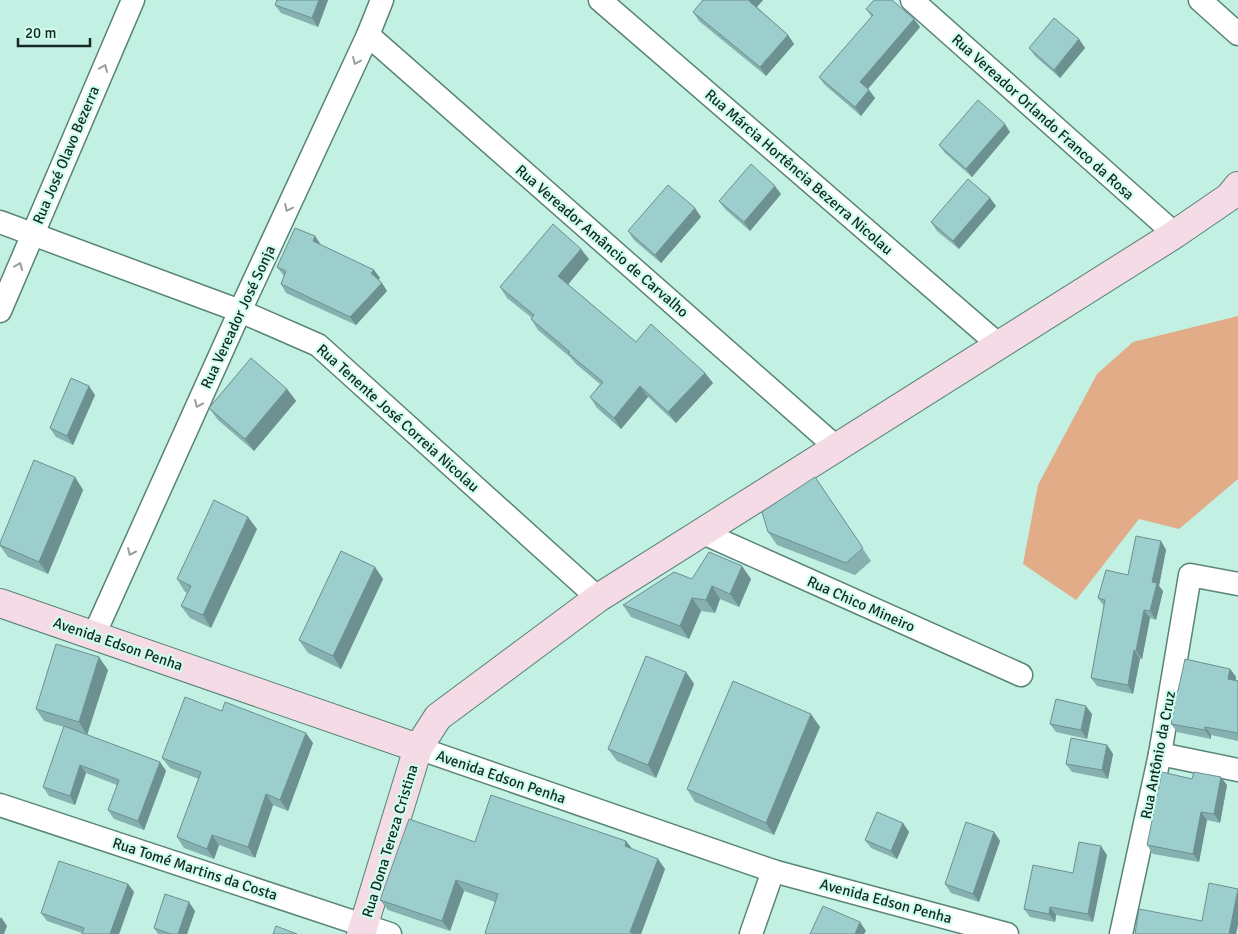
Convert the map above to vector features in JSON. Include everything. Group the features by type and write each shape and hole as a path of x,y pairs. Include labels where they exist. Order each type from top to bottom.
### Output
{"street":[{"name":"Rua José Olavo Bezerra","path":"0,311 133,0"},
{"name":"Rua Vereador José Sonja","path":"94,635 382,0"},
{"name":"Rua Márcia Hortência Bezerra Nicolau","path":"600,0 999,344"},
{"name":"Rua Vereador Orlando Franco da Rosa","path":"912,0 1175,234"},
{"path":"1200,0 1238,34"},
{"name":"Rua Vereador Amâncio de Carvalho","path":"368,34 836,447"},
{"name":"Rua Dona Tereza Cristina","path":"362,929 418,748 438,716 598,598 1175,234 1229,197 1238,186"},
{"name":"Rua Tenente José Correia Nicolau","path":"0,222 240,311 318,345 598,598"},
{"name":"Rua Chico Mineiro","path":"700,532 1021,675"},
{"name":"Rua Antônio da Cruz","path":"1121,934 1160,754 1190,576 1238,584"},
{"name":"Avenida Edson Penha","path":"0,602 773,871 1007,934"},
{"path":"1160,754 1238,770"},
{"name":"Rua Tomé Martins da Costa","path":"0,805 362,929 390,934"},
{"path":"751,934 773,871"}],"shaded area":[{"path":"1238,316 1238,479 1179,529 1139,519 1076,600 1023,564 1038,485 1097,374 1133,342"}],"building":[{"path":"277,0 319,0 312,18 275,5"},
{"path":"703,0 750,0 788,35 760,67 693,12"},
{"path":"874,0 892,0 914,19 860,82 869,90 855,107 819,77 873,15 866,9"},
{"path":"1054,18 1079,39 1054,70 1029,48"},
{"path":"978,100 1005,124 966,169 939,145"},
{"path":"751,164 775,186 744,222 719,201"},
{"path":"968,179 990,198 953,241 931,222"},
{"path":"668,185 695,208 655,255 628,231"},
{"path":"553,224 581,249 558,276 636,342 651,324 705,373 668,412 640,386 614,418 590,397 603,382 531,319 534,315 500,287"},
{"path":"295,228 315,236 313,241 374,270 371,273 382,283 350,317 281,284 286,271 277,267"},
{"path":"251,358 287,389 245,439 209,408"},
{"path":"71,378 89,386 67,436 50,428"},
{"path":"34,460 75,477 39,562 0,545"},
{"path":"815,477 863,548 846,563 768,532 762,512"},
{"path":"214,500 248,517 203,615 181,606 191,586 177,579"},
{"path":"1136,536 1161,541 1152,582 1157,583 1150,611 1144,610 1128,685 1091,678 1105,600 1098,598 1106,570 1128,575"},
{"path":"341,551 375,567 333,656 299,640"},
{"path":"709,552 742,566 730,594 712,586 706,600 692,598 680,626 623,605 674,572 692,579"},
{"path":"56,644 99,657 79,722 36,709"},
{"path":"646,656 686,672 648,765 608,749"},
{"path":"1185,659 1230,669 1228,679 1238,681 1238,733 1205,727 1205,730 1171,724"},
{"path":"733,681 811,714 766,823 687,789"},
{"path":"185,697 222,711 225,702 306,733 280,800 266,794 248,847 212,835 207,849 177,837 201,772 162,758"},
{"path":"1056,699 1086,706 1081,730 1050,724"},
{"path":"64,726 160,762 138,821 108,810 119,780 80,765 70,796 43,787"},
{"path":"1071,738 1107,745 1102,770 1066,764"},
{"path":"1162,772 1192,779 1194,772 1221,777 1214,814 1201,812 1193,854 1147,845"},
{"path":"491,795 626,841 625,846 658,859 630,932 635,934 487,934 485,933 498,894 456,880 442,921 380,900 409,819 475,842"},
{"path":"877,812 903,823 891,851 865,840"},
{"path":"966,822 994,832 973,894 945,884"},
{"path":"1079,842 1101,846 1088,914 1050,907 1049,914 1024,909 1033,865 1073,873"},
{"path":"59,861 128,884 110,934 82,934 84,928 41,913"},
{"path":"1209,883 1238,889 1229,934 1135,934 1139,909 1202,921"},
{"path":"165,894 189,902 178,934 171,934 154,928"},
{"path":"823,906 860,922 855,934 810,934"},
{"path":"276,926 297,934 273,934"}]}
